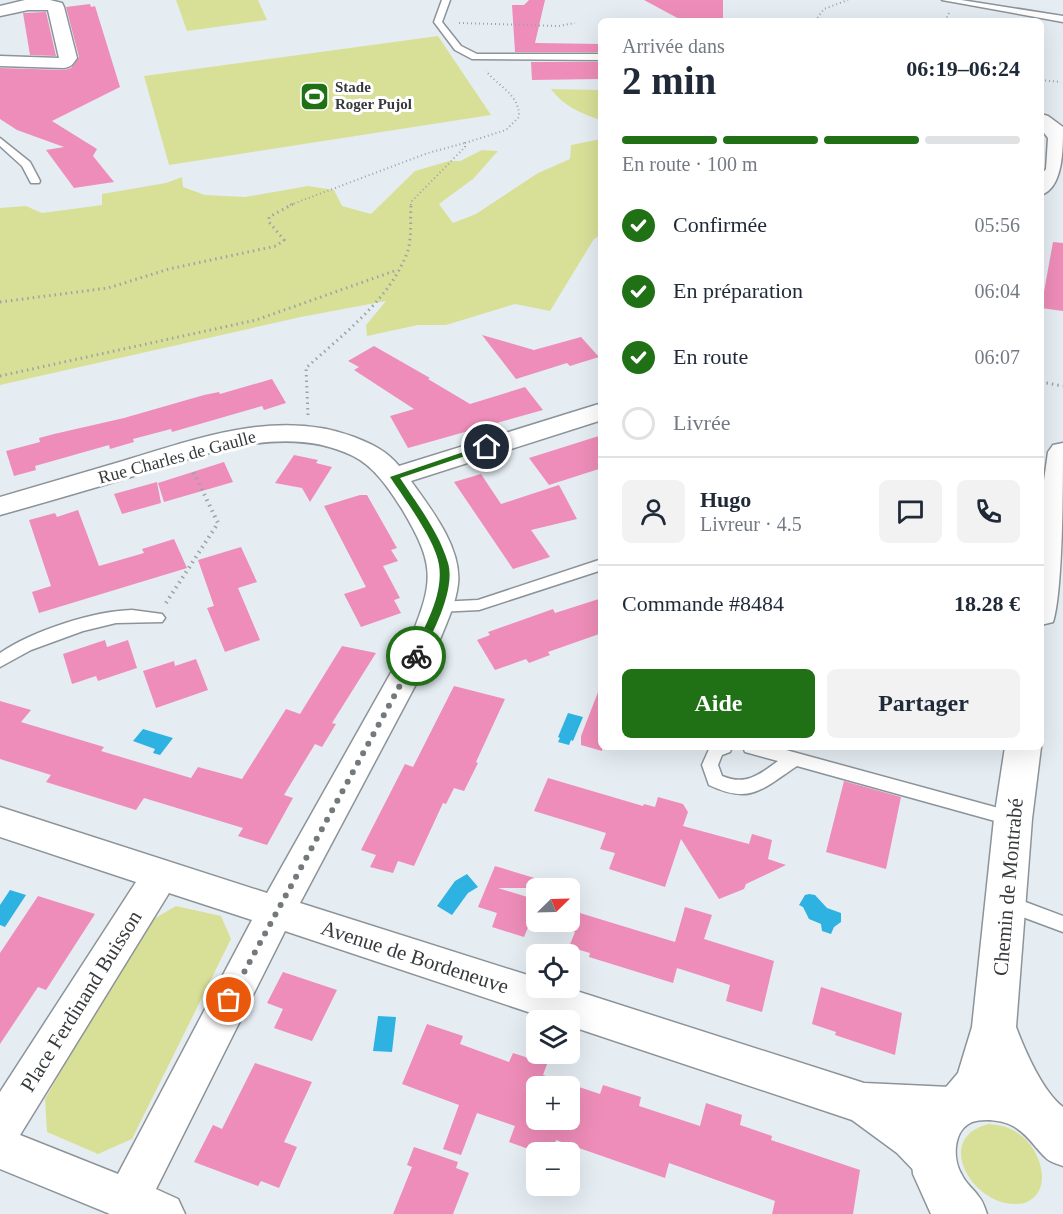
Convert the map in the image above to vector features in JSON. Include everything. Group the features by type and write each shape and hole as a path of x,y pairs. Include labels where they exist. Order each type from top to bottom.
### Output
{"street":[{"path":"0,11 43,2 56,7 68,58 64,63 0,61"},
{"path":"1044,122 1057,134 1059,171 1044,186"},
{"path":"394,477 598,412"},
{"name":"Rue Charles de Gaulle","path":"0,506 243,436 309,434 329,438 362,450 385,465 394,477 440,551 445,578 438,608 426,637 276,913"},
{"path":"1044,591 1063,453"},
{"name":"Chemin de Montrabé","path":"947,1195 933,1145 941,1118 976,1086 994,1027 1013,819 1023,750"},
{"name":"Avenue de Bordeneuve","path":"0,822 864,1103 957,1105"},
{"name":"Place Ferdinand Buisson","path":"0,1129 161,873"},
{"path":"0,1148 145,1208 276,913"},
{"name":"Chemin de Montrabé","path":"994,1027 1009,1064 1050,1129"},
{"path":"957,1105 981,1096 1000,1098 1019,1104 1050,1129"},
{"name":"Avenue de Bordeneuve","path":"864,1103 912,1138 947,1195"}],"lane":[{"path":"446,0 438,22 466,54 485,58 598,57"},
{"path":"947,1 1063,19"},
{"path":"0,141 26,164 35,181"},
{"path":"438,608 479,604 598,565"},
{"path":"0,661 19,648 107,619 127,616 157,618"},
{"path":"718,750 710,765 714,780 729,788 743,790 761,784 776,769 796,758"},
{"path":"763,750 1013,819"},
{"path":"1005,903 1063,924"}],"path":[{"path":"817,18 824,9 848,0"},
{"path":"438,22 559,26 575,23"},
{"path":"0,302 108,288 169,269 276,246 284,240 269,222 269,216 274,213 325,190 373,176 440,147 492,136 509,129 515,123 520,111 513,98 485,69 485,58"},
{"path":"1044,80 1061,82"},
{"path":"309,434 306,368 371,308 398,270 408,249 411,202 465,147 465,142"},
{"path":"0,376 256,320 390,270 398,270"},
{"path":"1044,383 1063,386"},
{"path":"157,618 218,523 184,452"}],"green space":[{"path":"176,0 258,0 267,20 187,31"},
{"name":"Stade Roger Pujol","path":"438,36 491,115 169,165 144,76"},
{"path":"551,89 598,90 598,119 573,109"},
{"path":"598,140 598,237 594,239 550,311 515,304 446,325 418,325 367,336 366,325 386,301 301,317 0,385 0,208 26,206 42,213 102,205 102,194 166,183 182,177 183,187 205,195 245,197 308,186 334,190 342,206 371,214 415,171 449,161 460,161 482,150 498,151 473,179 439,204 453,223 476,214 538,173 570,159 571,145"},
{"path":"176,906 221,916 231,939 132,1139 98,1154 47,1132 45,1099 145,924"},
{"path":"989,1124 1015,1131 1035,1152 1042,1171 1042,1181 1034,1197 1025,1203 1007,1203 991,1197 977,1187 966,1173 961,1158 963,1144 971,1132"}],"water":[{"path":"568,713 583,717 569,745 558,742"},
{"path":"143,729 173,738 160,755 153,753 155,749 133,741"},
{"path":"467,874 478,887 468,893 452,915 437,906 455,881"},
{"path":"10,890 26,895 5,927 0,925 0,905"},
{"path":"805,895 815,895 827,908 841,913 841,922 834,927 831,934 822,931 821,924 809,919 803,907 799,905"},
{"path":"378,1016 396,1017 392,1052 373,1051"}],"building":[{"path":"529,0 545,0 535,43 598,44 598,52 515,52 512,5 524,5"},
{"path":"644,0 723,0 723,18 677,18"},
{"path":"90,4 91,7 95,6 120,87 52,121 97,149 93,156 114,182 74,188 46,150 64,147 17,130 0,119 0,68 64,70 71,68 79,57 66,7"},
{"path":"46,12 56,56 30,55 23,13"},
{"path":"531,62 598,62 598,79 532,80"},
{"path":"1053,242 1063,243 1063,311 1044,308 1044,292"},
{"path":"482,335 534,350 581,337 598,356 570,366 567,363 516,379"},
{"path":"374,346 470,404 525,387 543,410 408,448 390,416 414,409 354,370 359,367 348,361"},
{"path":"272,379 286,403 264,410 262,406 172,432 171,429 133,439 134,442 110,449 109,445 35,466 36,470 14,476 6,451 40,442 39,438"},
{"path":"598,436 598,469 549,485 529,458"},
{"path":"294,455 318,460 316,463 332,467 310,502 302,488 275,483"},
{"path":"224,462 233,482 164,502 158,483"},
{"path":"481,474 501,504 559,485 577,519 531,530 550,557 513,569 454,482"},
{"path":"157,482 161,503 122,514 114,494"},
{"path":"367,495 397,548 391,550 398,561 383,566 400,598 394,600 401,613 361,627 344,594 366,587 324,506"},
{"path":"78,510 99,566 144,553 142,549 174,539 187,568 39,613 32,592 51,586 29,520 55,513 57,517"},
{"path":"241,547 257,582 238,588 260,640 225,652 207,608 214,606 198,560"},
{"path":"598,599 598,634 548,652 550,655 529,663 526,659 495,670 477,640 490,635 488,632 553,609 555,613"},
{"path":"105,640 107,647 128,640 137,668 98,681 96,676 72,684 63,654"},
{"path":"342,646 376,653 332,723 336,724 322,747 315,744 284,795 293,798 267,845 238,836 243,828 144,798 136,810 46,782 51,775 0,759 0,701 31,710 21,722 104,747 101,751 191,778 198,767 242,779 286,709 300,714"},
{"path":"196,659 208,690 156,708 143,671 174,661 175,666"},
{"path":"454,686 505,699 476,762 478,763 464,791 454,788 446,804 443,803 414,866 398,861 393,873 370,867 376,855 361,850 405,764 413,767"},
{"path":"598,692 598,750 581,745 581,736"},
{"path":"548,778 643,806 644,804 655,807 658,797 683,804 688,812 683,826 749,844 752,834 772,840 768,859 786,865 746,884 744,889 719,899 681,839 665,887 609,869 615,853 600,849 606,833 534,811"},
{"path":"844,781 901,797 886,869 826,852"},
{"path":"495,866 535,878 526,878 526,888 498,888 526,897 526,932 524,937 492,927 497,913 478,907"},
{"path":"38,896 95,914 46,990 38,987 0,1044 0,953"},
{"path":"685,907 712,915 704,939 774,961 762,1012 726,1001 730,985 677,968 673,983 589,957 590,953 580,950 580,944 570,944 575,932 580,932 580,913 675,942"},
{"path":"283,972 337,990 312,1041 274,1028 283,1009 267,1003"},
{"path":"821,987 902,1013 895,1055 835,1035 836,1032 812,1024"},
{"path":"427,1024 463,1036 460,1044 509,1062 513,1053 526,1057 526,1064 547,1064 543,1075 546,1076 526,1076 526,1130 580,1130 580,1087 600,1094 603,1085 641,1097 639,1106 700,1126 706,1103 742,1115 740,1125 772,1136 771,1140 860,1170 853,1214 772,1214 775,1201 669,1163 665,1178 580,1148 580,1142 556,1140 555,1142 526,1142 526,1148 509,1142 515,1126 477,1113 461,1155 443,1149 459,1105 402,1084"},
{"path":"255,1063 312,1082 284,1142 297,1147 279,1188 261,1181 258,1186 194,1162 213,1125 222,1129"},
{"path":"414,1147 458,1162 456,1168 469,1173 453,1214 393,1214 412,1167 407,1165"}],"way so far":[{"path":"229,1000 416,656"}],"place":[{"name":"Stade Roger Pujol","path":"314,96"}],"route":[{"path":"416,656 438,608 445,578 444,564 432,536 394,477 487,447"}]}
